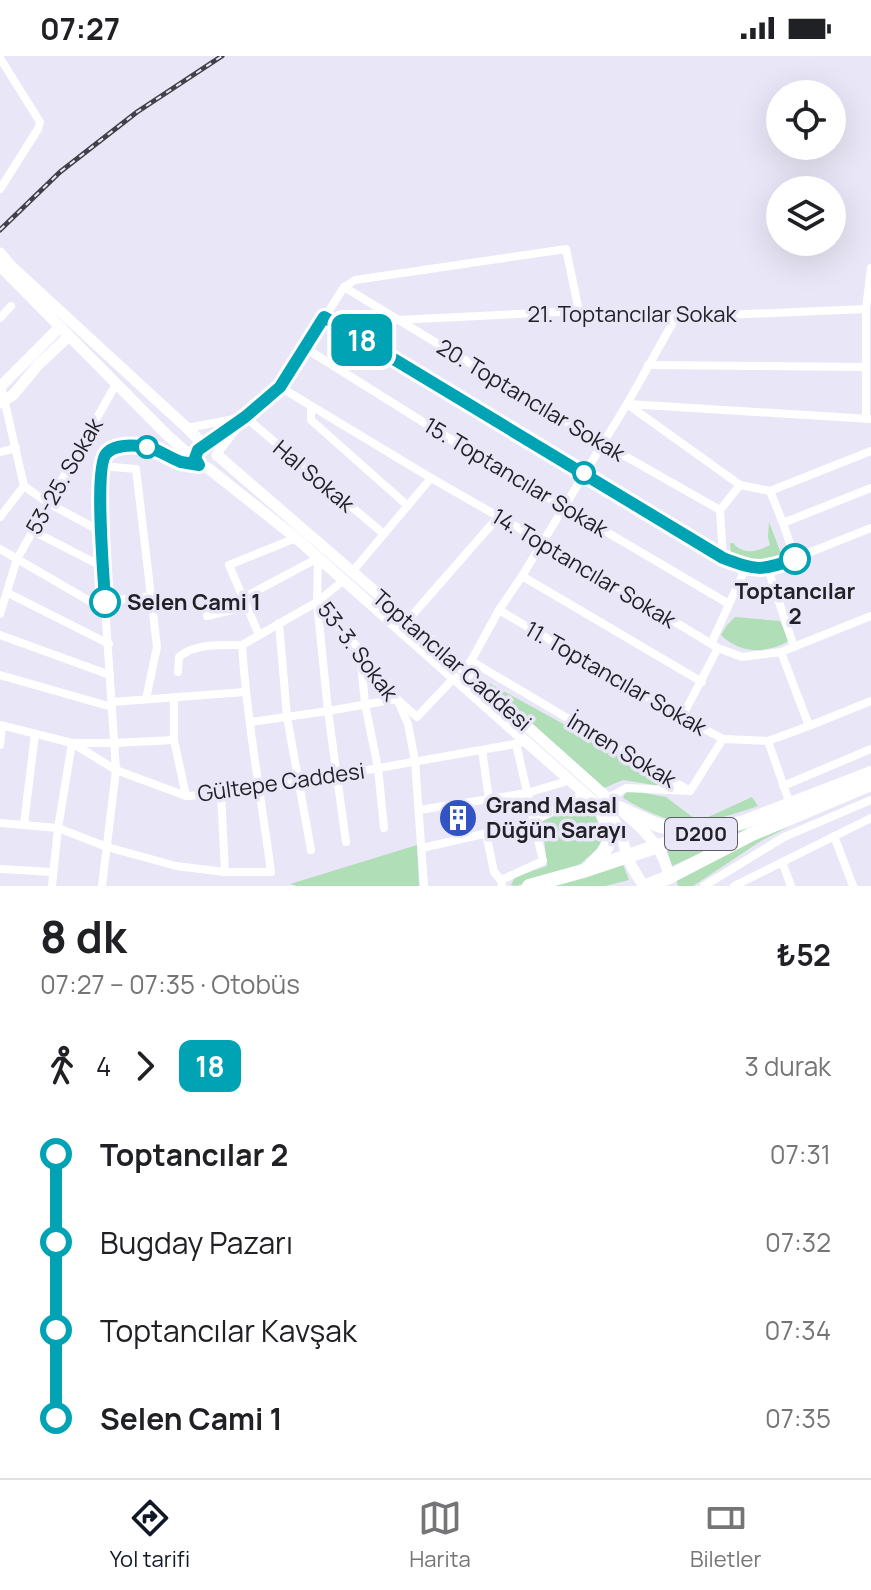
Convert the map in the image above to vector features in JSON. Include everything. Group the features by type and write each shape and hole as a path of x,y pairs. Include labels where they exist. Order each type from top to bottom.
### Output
{"highway":[{"name":"D200","path":"529,886 744,822 871,773"},
{"name":"D200","path":"645,886 670,882 752,834 871,784"},
{"path":"583,871 604,854 610,841 609,805 655,824 685,832 717,829"}],"street":[{"path":"0,58 40,122 0,189"},
{"path":"201,465 197,452 280,387 344,287 355,280 566,249 579,311"},
{"name":"Toptancılar Caddesi","path":"0,253 6,268 60,327 201,465 318,558 348,576 467,665 609,805 658,846 670,882"},
{"name":"Toptancılar Caddesi","path":"6,268 205,446"},
{"path":"627,404 868,419 866,309 871,268"},
{"name":"20. Toptancılar Sokak","path":"344,287 602,443 720,510"},
{"path":"0,318 11,306"},
{"name":"21. Toptancılar Sokak","path":"397,320 579,311 676,317 866,309"},
{"path":"324,317 723,558 746,567 768,569 871,528"},
{"path":"467,665 627,404 676,317"},
{"path":"60,327 1,386 3,402 24,486 48,503 100,531"},
{"path":"3,402 69,336"},
{"name":"15. Toptancılar Sokak","path":"305,348 474,454 729,604"},
{"path":"648,365 865,367"},
{"name":"53-25. Sokak","path":"0,614 17,559 116,384"},
{"name":"14. Toptancılar Sokak","path":"280,387 715,646 742,657 781,652 871,616"},
{"path":"627,404 740,485 770,491 871,451"},
{"name":"14. Toptancılar Sokak","path":"311,406 311,420 408,506"},
{"path":"166,434 180,435 184,424 245,417"},
{"path":"102,886 116,770 100,531 101,466 106,454 113,449 140,445 180,461 201,465 215,463 217,455 245,417"},
{"name":"Hal Sokak","path":"245,417 384,534"},
{"path":"205,446 212,448 217,455"},
{"path":"0,452 16,448"},
{"name":"Toptancılar Caddesi","path":"217,455 521,743 585,793 609,805 628,857 645,886"},
{"path":"101,466 136,469 157,647 146,699"},
{"path":"178,672 179,657 187,651 242,645 317,602 348,576 431,478"},
{"path":"723,558 720,510 740,485"},
{"path":"0,517 4,505 24,486"},
{"path":"783,523 871,488"},
{"path":"770,491 795,559"},
{"path":"408,620 499,516"},
{"path":"33,531 103,567"},
{"path":"259,635 229,565 296,538"},
{"path":"0,549 93,603 152,596"},
{"path":"207,616 240,608 243,598 318,558"},
{"name":"53-3. Sokak","path":"318,558 317,602 360,650 397,699 408,724 415,761 424,886"},
{"path":"682,717 702,682 729,604 746,567"},
{"path":"768,569 794,647"},
{"path":"522,576 702,682"},
{"path":"8,593 109,644"},
{"path":"317,602 346,842"},
{"name":"11. Toptancılar Sokak","path":"499,610 723,739 768,741 871,701"},
{"path":"279,623 287,717 311,850"},
{"path":"0,635 110,675"},
{"path":"0,823 58,828 107,847 176,866 225,872 271,872 245,692 242,645"},
{"path":"360,650 384,828"},
{"path":"781,652 809,726"},
{"name":"İmren Sokak","path":"467,665 690,791"},
{"path":"0,675 112,705 146,699 245,692"},
{"path":"251,722 397,699 417,717 453,679"},
{"path":"174,697 174,740 186,796"},
{"path":"0,745 1,725"},
{"name":"Gültepe Caddesi","path":"1,725 72,743 116,770 186,796 298,783 521,743"},
{"path":"24,824 35,734"},
{"path":"609,805 626,788 690,791 723,739"},
{"path":"52,886 72,743 174,740"},
{"path":"768,741 790,804"},
{"path":"486,833 494,872 502,883 543,861 527,793 521,743"},
{"path":"783,786 871,749"},
{"path":"482,750 489,799"},
{"path":"419,810 527,793 571,780"},
{"path":"422,848 535,821 585,793"},
{"path":"221,794 225,872"},
{"path":"704,886 784,837 871,800"},
{"path":"734,886 871,818"},
{"path":"834,836 853,886"},
{"path":"782,862 791,886"},
{"path":"0,869 53,872"}],"green space":[{"path":"769,522 782,556 756,561 731,554 730,543 750,551 770,545"},
{"path":"735,617 780,621 789,641 762,650 736,646 721,635"},
{"path":"476,676 670,785 666,787 623,780 604,788"},
{"path":"642,790 666,797 695,819 706,818 752,797 758,806 720,818 689,822 659,816 623,798 628,791"},
{"path":"587,803 604,837 597,849 577,867 511,885 515,877 547,866 542,821"},
{"path":"805,805 672,866 666,847"},
{"path":"790,826 761,841 693,886 678,886 676,879 739,845"},
{"path":"417,845 419,886 290,884"},
{"path":"622,862 629,880 605,886 548,886"}],"railway":[{"path":"0,230 60,172 137,112 222,56"}],"bus line":[{"name":"18","path":"105,602 100,531 101,466 106,454 124,446 140,445 199,465 195,458 198,450 245,417 280,387 324,317 723,558 746,567 768,569 795,559"}],"place":[{"name":"Toptancılar 2","path":"795,559"},
{"name":"Selen Cami 1","path":"105,602"},
{"name":"Grand Masal Düğün Sarayı","path":"458,818"}]}
